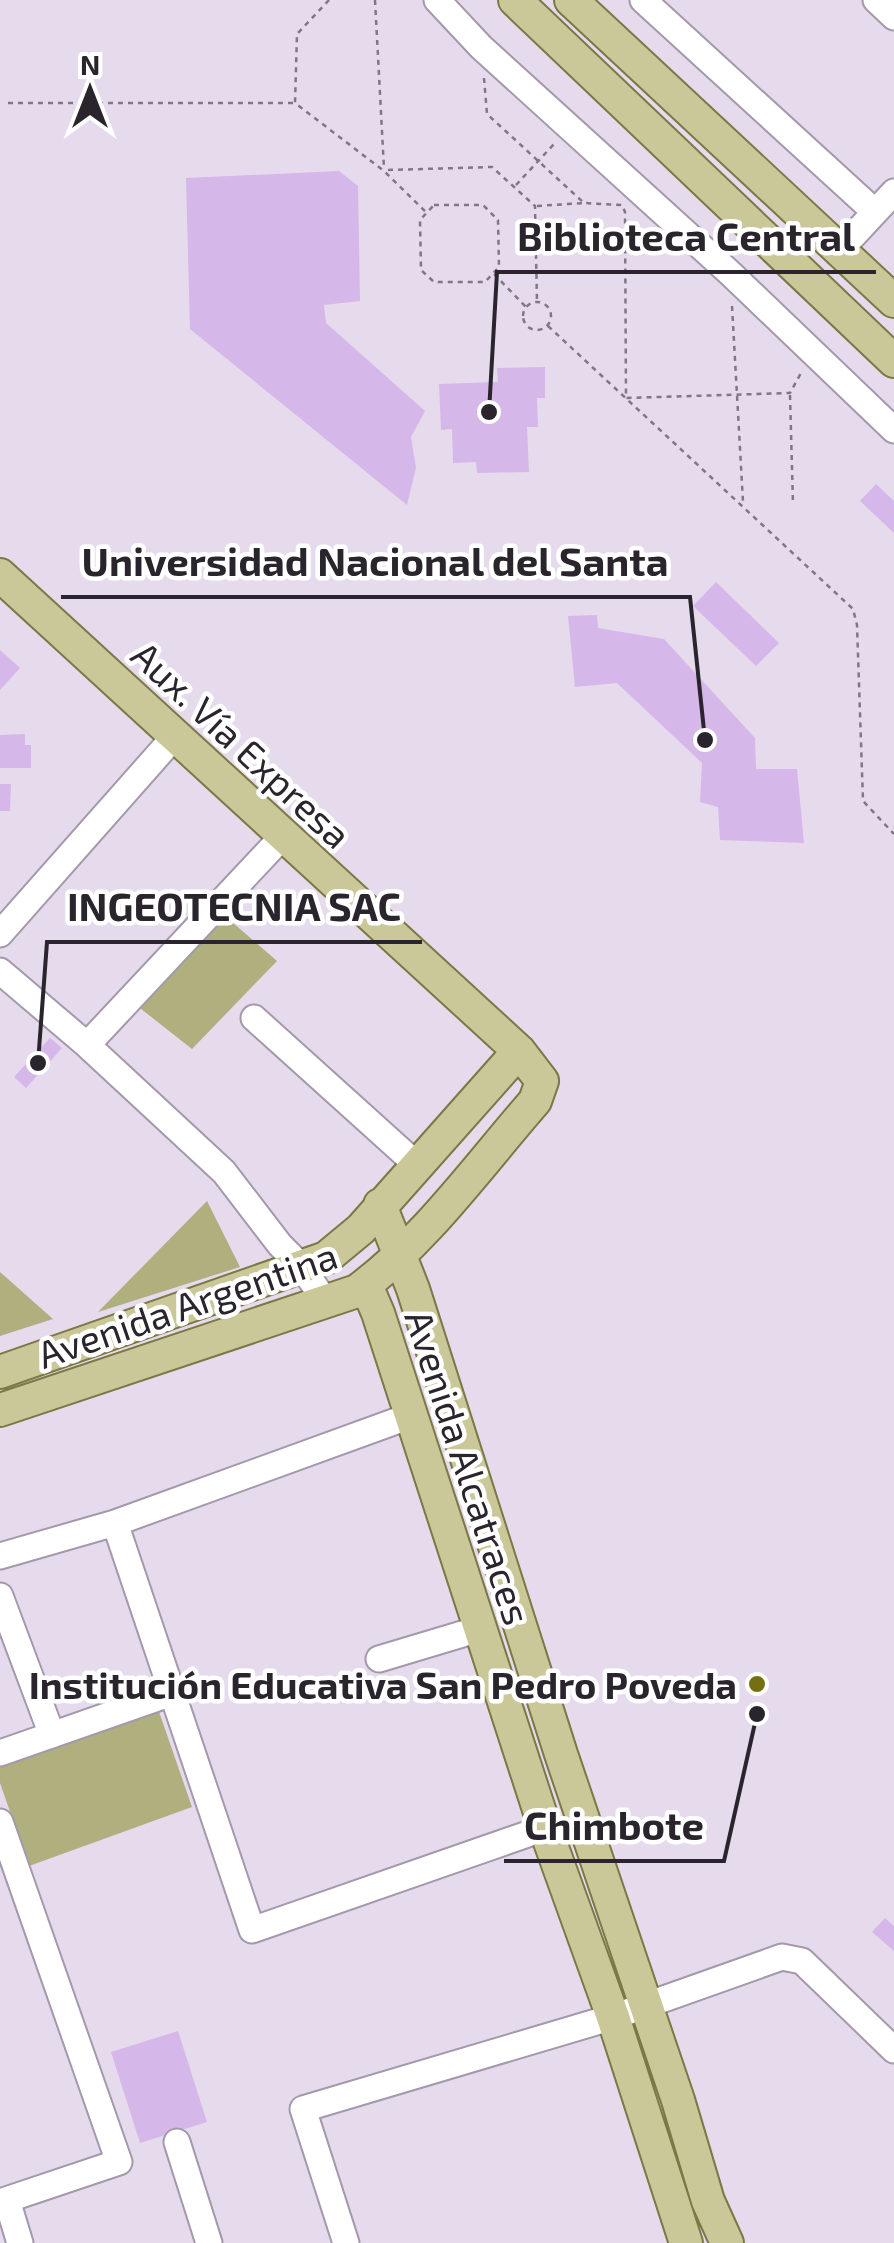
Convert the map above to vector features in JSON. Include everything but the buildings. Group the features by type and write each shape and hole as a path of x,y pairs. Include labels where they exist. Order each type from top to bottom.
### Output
{"main road":[{"path":"571,0 894,302"},
{"path":"538,7 894,361"},
{"name":"Aux. Vía Expresa","path":"0,575 519,1051"},
{"path":"314,1263 361,1229 519,1051"},
{"name":"Avenida Argentina","path":"0,1410 366,1285 400,1256 536,1101 542,1081 519,1051"},
{"path":"380,1205 400,1256 708,2202 727,2243"},
{"name":"Avenida Argentina","path":"0,1372 314,1263"},
{"name":"Avenida Alcatraces","path":"366,1285 686,2243"}],"street":[{"path":"437,0 481,46 731,274 894,430"},
{"path":"642,0 875,212"},
{"path":"876,0 894,17"},
{"path":"839,250 894,192"},
{"path":"0,934 174,737"},
{"path":"88,1045 283,836"},
{"path":"0,971 88,1045 224,1172 280,1245 314,1263 325,1301"},
{"path":"254,1018 417,1165"},
{"path":"0,1556 115,1522 410,1416"},
{"path":"115,1522 252,1930 545,1828"},
{"path":"0,1596 52,1735"},
{"path":"379,1660 480,1629"},
{"path":"0,1752 172,1694"},
{"path":"0,1822 120,2162 3,2201 20,2243"},
{"path":"346,2243 303,2109 613,2017 782,1957 802,1962 894,2050"},
{"path":"177,2142 209,2243"}],"path":[{"path":"295,103 297,34 329,0"},
{"path":"376,0 384,170"},
{"path":"481,46 487,114 584,203"},
{"path":"8,103 295,103 384,170 426,213"},
{"path":"515,186 569,128"},
{"path":"384,170 492,167 515,186 535,206 537,302"},
{"path":"535,206 616,202 626,212 626,398"},
{"path":"434,205 484,205 498,220 500,267 484,282 434,282 421,270 420,220 426,213 434,205"},
{"path":"494,273 526,307"},
{"path":"731,274 743,504"},
{"path":"526,307 537,302"},
{"path":"537,302 550,312 548,326"},
{"path":"526,307 524,319 530,326 539,331 548,326"},
{"path":"548,326 853,609 857,625 863,802 894,834"},
{"path":"793,504 790,393 804,368"},
{"path":"626,398 790,393"}],"shaded area":[{"path":"218,910 277,961 192,1049 131,1001"},
{"path":"207,1201 240,1267 98,1312"},
{"path":"0,1272 53,1319 0,1336"},
{"path":"156,1703 192,1807 29,1866 0,1783 0,1760"}],"place":[{"name":"Biblioteca Central","path":"489,412"},
{"name":"Universidad Nacional del Santa","path":"705,740"},
{"name":"INGEOTECNIA SAC","path":"38,1063"},
{"name":"Institución Educativa San Pedro Poveda","path":"757,1684"},
{"name":"Chimbote","path":"757,1714"}]}
